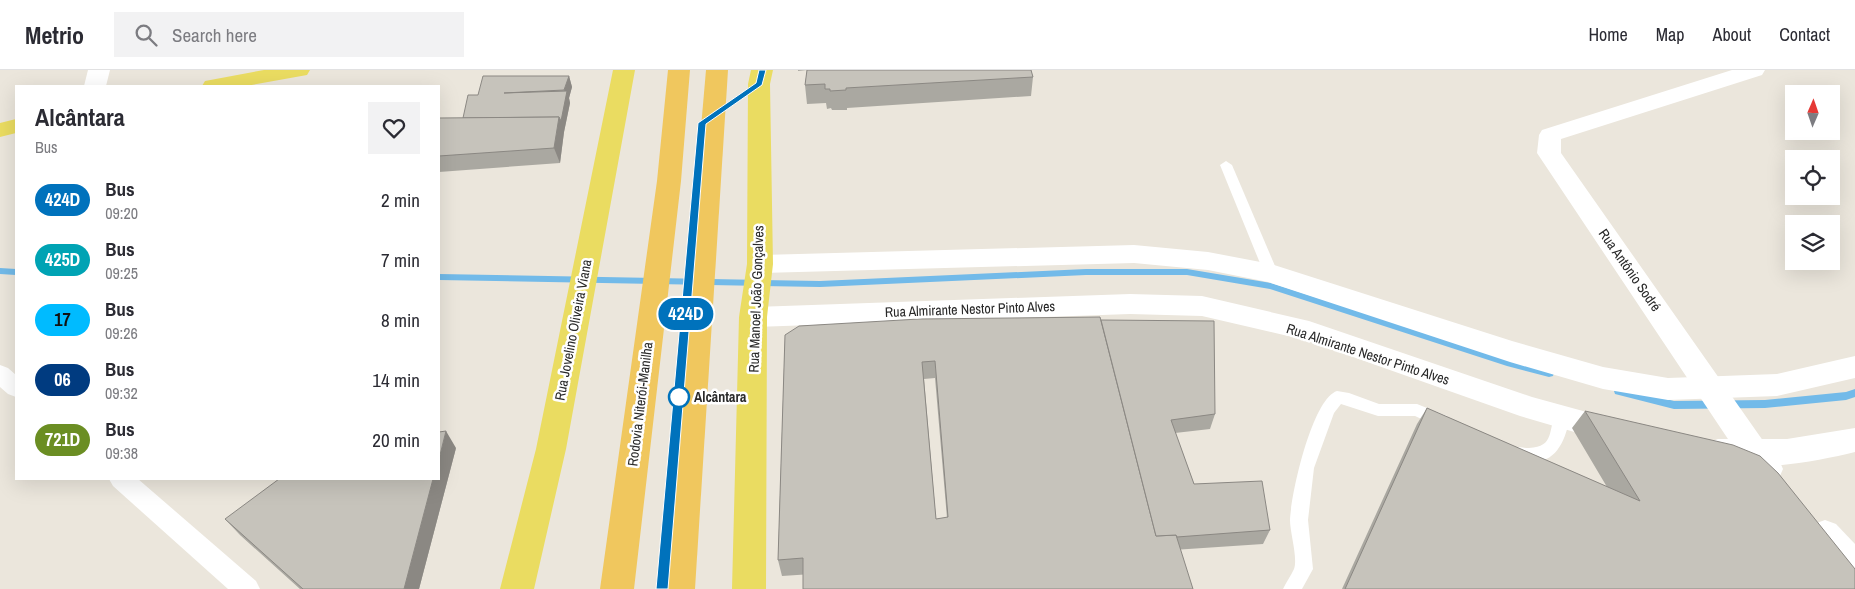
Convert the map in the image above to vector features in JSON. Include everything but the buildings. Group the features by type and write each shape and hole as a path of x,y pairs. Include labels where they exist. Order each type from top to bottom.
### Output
{"highway":[{"name":"Rodovia Niterói-Manilha","path":"617,589 669,180 678,70"},
{"path":"678,589 717,70"}],"main road":[{"path":"218,85 299,70"},
{"name":"Rua Jovelino Oliveira Viana","path":"517,589 551,448 624,70"},
{"name":"Rua Manoel João Gonçalves","path":"749,589 754,312 759,269 759,84 762,70"},
{"path":"0,130 15,126"}],"street":[{"path":"95,85 99,70"},
{"name":"Rua Antônio Sodré","path":"1754,70 1550,134 1549,153 1755,454 1855,568"},
{"path":"759,269 1134,254 1208,261 1271,273 1510,351 1603,378 1668,389 1712,390 1777,385 1855,367"},
{"name":"Rua Almirante Nestor Pinto Alves","path":"754,312 1130,304 1202,306 1309,331 1530,408 1640,438"},
{"path":"0,374 15,387"},
{"path":"1694,450 1755,454 1820,449 1855,440"},
{"path":"122,480 247,589"}],"lane":[{"path":"1226,165 1271,273"},
{"path":"1292,589 1304,569 1299,520 1306,468 1326,410 1337,397 1349,399 1378,410 1417,410 1460,429"},
{"path":"1503,448 1521,456 1540,455 1551,450 1556,440 1562,417"}],"waterway":[{"path":"0,271 15,272"},
{"path":"440,277 820,284 1086,272 1187,272 1271,286 1507,362 1549,373"},
{"path":"1619,391 1674,405 1765,404 1846,396 1855,393"}],"bus line":[{"name":"424D","path":"662,589 702,123 759,84 762,70"}],"place":[{"name":"Alcântara","path":"679,397"}]}
